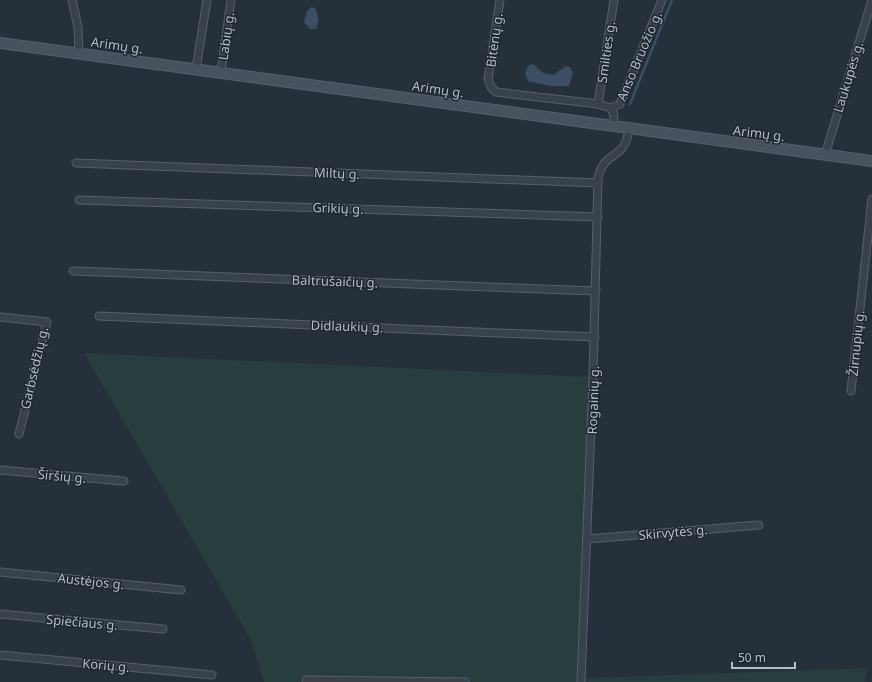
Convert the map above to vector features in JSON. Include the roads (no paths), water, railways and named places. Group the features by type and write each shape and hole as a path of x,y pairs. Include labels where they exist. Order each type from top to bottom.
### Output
{"main road":[{"name":"Arimų g.","path":"0,42 872,161"}],"street":[{"path":"72,0 78,27 78,52"},
{"path":"196,69 207,0"},
{"name":"Labių g.","path":"221,72 231,0"},
{"name":"Bitėnų g.","path":"500,0 488,79 491,87 496,92 598,104"},
{"name":"Smilties g.","path":"598,104 614,0"},
{"name":"Anso Bruožio g.","path":"611,108 620,104 662,0"},
{"name":"Laukupės g.","path":"825,154 872,0"},
{"path":"598,104 611,108 614,116 613,126"},
{"name":"Rogainių g.","path":"581,682 595,337 598,183 600,169 607,159 623,147 628,139 629,129"},
{"name":"Miltų g.","path":"76,163 598,183"},
{"name":"Žirnupių g.","path":"851,391 872,199"},
{"name":"Grikių g.","path":"78,200 598,217"},
{"name":"Baltrušaičių g.","path":"73,271 596,291"},
{"name":"Didlaukių g.","path":"99,316 595,337"},
{"name":"Garbsėdžių g.","path":"0,317 47,322 19,434"},
{"name":"Širšių g.","path":"0,470 124,481"},
{"name":"Skirvytės g.","path":"588,539 759,525"},
{"name":"Austėjos g.","path":"0,572 181,590"},
{"name":"Spiečiaus g.","path":"0,614 163,630"},
{"name":"Korių g.","path":"0,655 212,675"},
{"path":"306,680 465,682"}],"water":[{"path":"312,7 315,8 318,16 316,29 310,29 304,22 307,11"},
{"path":"533,64 543,73 553,75 566,66 570,67 573,73 569,86 550,86 528,81 525,73 528,66"}],"waterway":[{"path":"630,104 672,0"}]}
